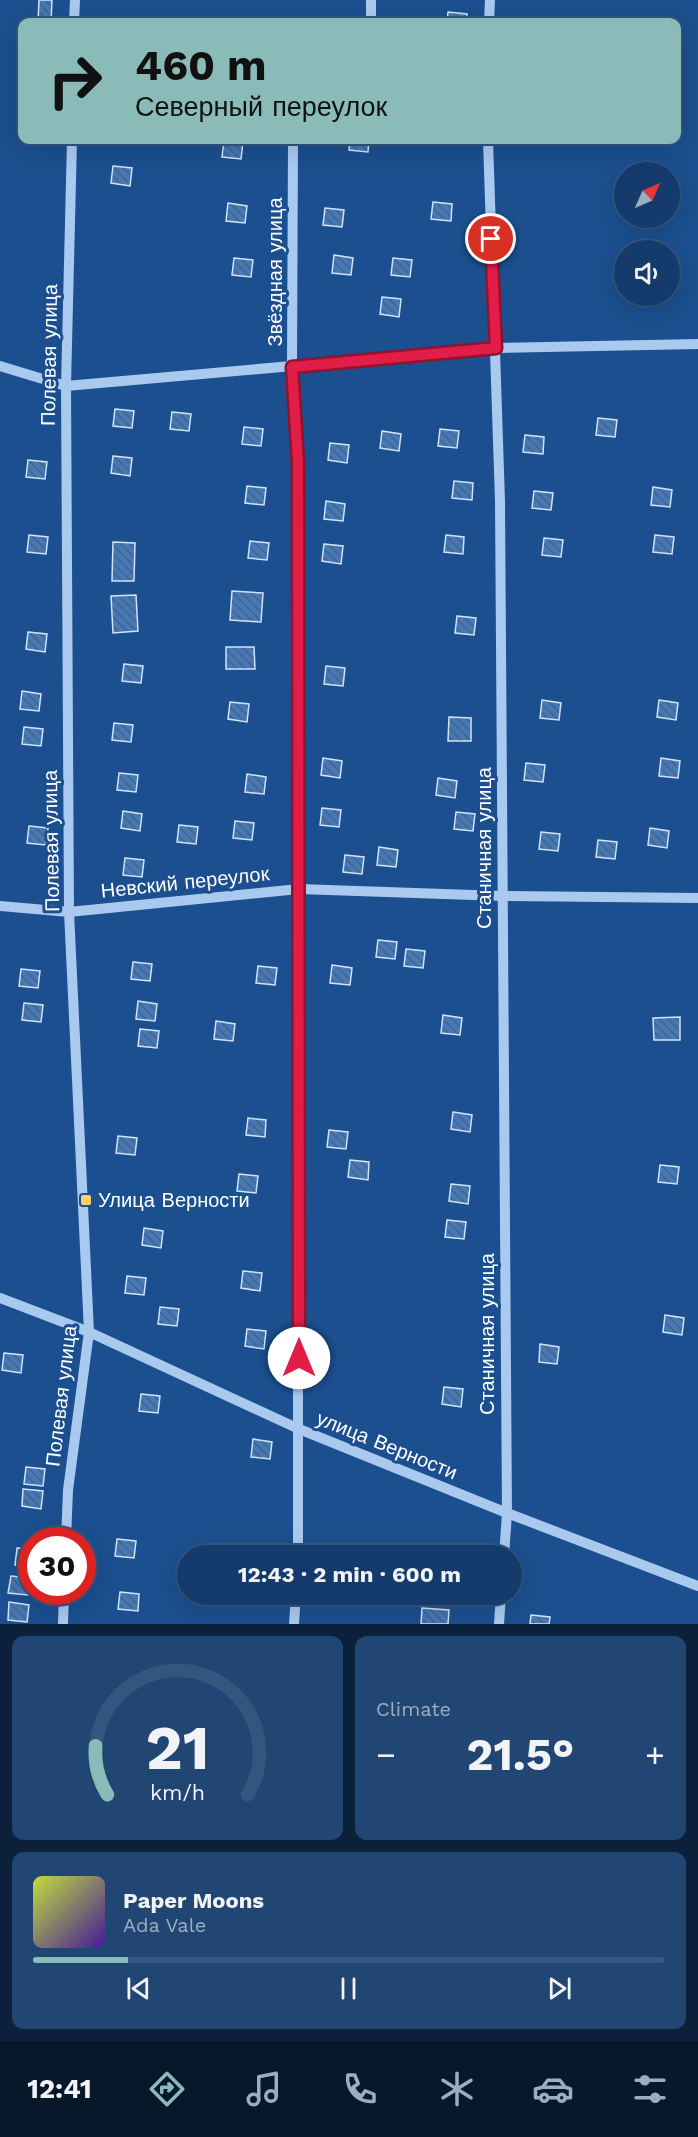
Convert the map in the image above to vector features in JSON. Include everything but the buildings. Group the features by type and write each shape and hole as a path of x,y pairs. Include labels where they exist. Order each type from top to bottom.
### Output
{"street":[{"path":"74,18 75,0"},
{"path":"371,0 371,18"},
{"path":"489,18 490,0"},
{"name":"Полевая улица","path":"67,1527 68,1490 89,1332 69,912 66,386 72,144"},
{"name":"Звёздная улица","path":"293,144 292,367 298,463 298,1545"},
{"name":"Станичная улица","path":"488,144 500,513 507,1513 505,1545"},
{"path":"0,366 66,386 496,348 698,344"},
{"name":"Невский переулок","path":"0,906 69,912 299,889 502,896 698,898"},
{"name":"улица Верности","path":"0,1298 89,1332 299,1429 507,1513 698,1586"},
{"path":"63,1624 64,1605"},
{"path":"294,1624 295,1605"},
{"path":"499,1624 500,1605"}],"place":[{"name":"Улица Верности","path":"86,1200"}],"route":[{"path":"299,1358 298,463 292,367 496,348 491,239"}]}
